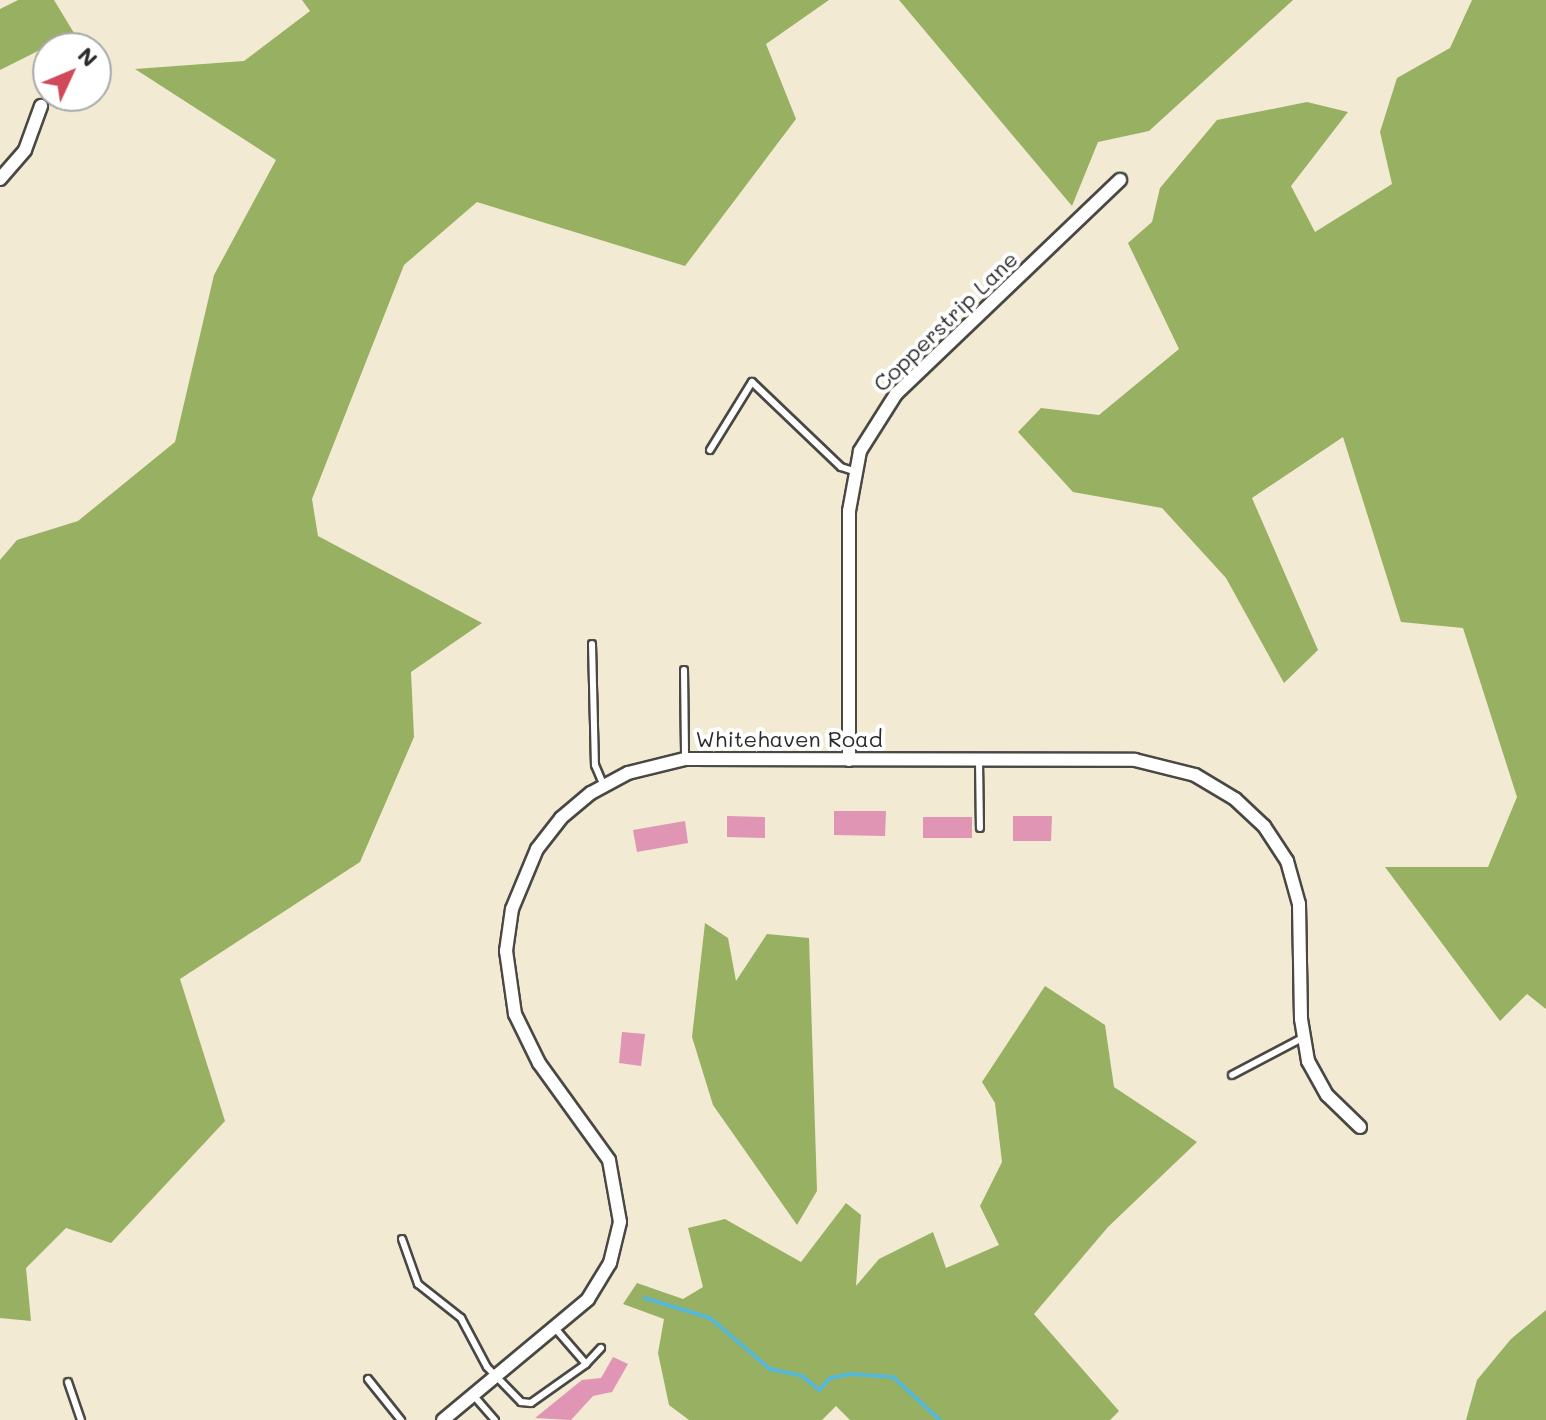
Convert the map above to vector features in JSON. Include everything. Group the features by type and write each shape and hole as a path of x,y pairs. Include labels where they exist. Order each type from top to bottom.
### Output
{"street":[{"path":"0,179 25,150 39,112"},
{"name":"Copperstrip Lane","path":"849,760 849,511 856,472 872,425 896,394 1120,180"},
{"name":"Whitehaven Road","path":"444,1420 588,1299 610,1263 620,1222 618,1187 596,1136 539,1063 527,1039 511,999 506,951 523,872 561,818 604,786 628,773 685,759 979,760 1151,763 1195,775 1235,799 1264,826 1291,876 1299,904 1304,1037 1308,1061 1327,1095 1360,1127"}],"lane":[{"path":"710,450 752,382 841,467 856,472"},
{"path":"592,644 595,765 604,786"},
{"path":"684,670 685,759"},
{"path":"979,760 980,828"},
{"path":"1232,1075 1304,1037"},
{"path":"402,1239 418,1284 461,1318 494,1377 521,1402 531,1403 586,1364 601,1348"},
{"path":"554,1327 586,1364"},
{"path":"368,1379 401,1420"},
{"path":"68,1382 81,1420"},
{"path":"473,1395 495,1420"}],"green space":[{"path":"18,0 54,0 73,32 32,32 32,54 0,70 0,9"},
{"path":"302,0 829,0 766,44 796,119 685,266 477,202 404,265 312,499 318,536 482,623 411,672 414,737 360,862 180,979 225,1121 111,1243 66,1228 26,1268 31,1321 0,1318 0,560 17,540 78,521 175,442 214,275 276,160 135,69 244,61 310,11"},
{"path":"899,0 1293,0 1149,131 1098,142 1072,206"},
{"path":"1472,0 1546,0 1546,1009 1527,994 1500,1021 1385,867 1488,867 1517,797 1463,628 1401,622 1343,437 1252,498 1318,650 1284,683 1226,578 1162,508 1073,492 1018,432 1041,408 1099,415 1179,349 1128,243 1152,222 1160,188 1217,120 1307,102 1348,112 1291,186 1315,232 1392,184 1380,132 1397,78 1450,48"},
{"path":"705,923 728,938 736,981 767,934 809,938 817,1191 797,1225 713,1105 692,1037"},
{"path":"1045,986 1105,1025 1114,1087 1197,1142 1108,1227 1034,1314 1119,1411 1110,1420 850,1420 836,1406 822,1420 689,1420 669,1405 658,1353 664,1319 623,1304 637,1283 683,1299 703,1287 688,1228 725,1219 801,1262 846,1203 861,1215 856,1286 879,1259 933,1232 946,1268 999,1245 980,1206 1002,1162 995,1103 982,1082"},
{"path":"1546,1310 1546,1420 1466,1420 1477,1380 1511,1339"}],"building":[{"path":"834,811 886,811 885,836 834,835"},
{"path":"727,816 765,817 765,838 727,837"},
{"path":"1013,816 1052,816 1051,841 1013,841"},
{"path":"923,817 972,817 972,838 923,838"},
{"path":"685,821 688,843 637,852 633,830"},
{"path":"622,1032 645,1034 641,1066 619,1063"},
{"path":"613,1357 628,1364 612,1392 593,1396 571,1420 535,1418 582,1380 601,1378"}],"waterway":[{"path":"645,1298 710,1318 770,1369 802,1376 819,1390 830,1378 851,1374 893,1377 940,1420"}]}
